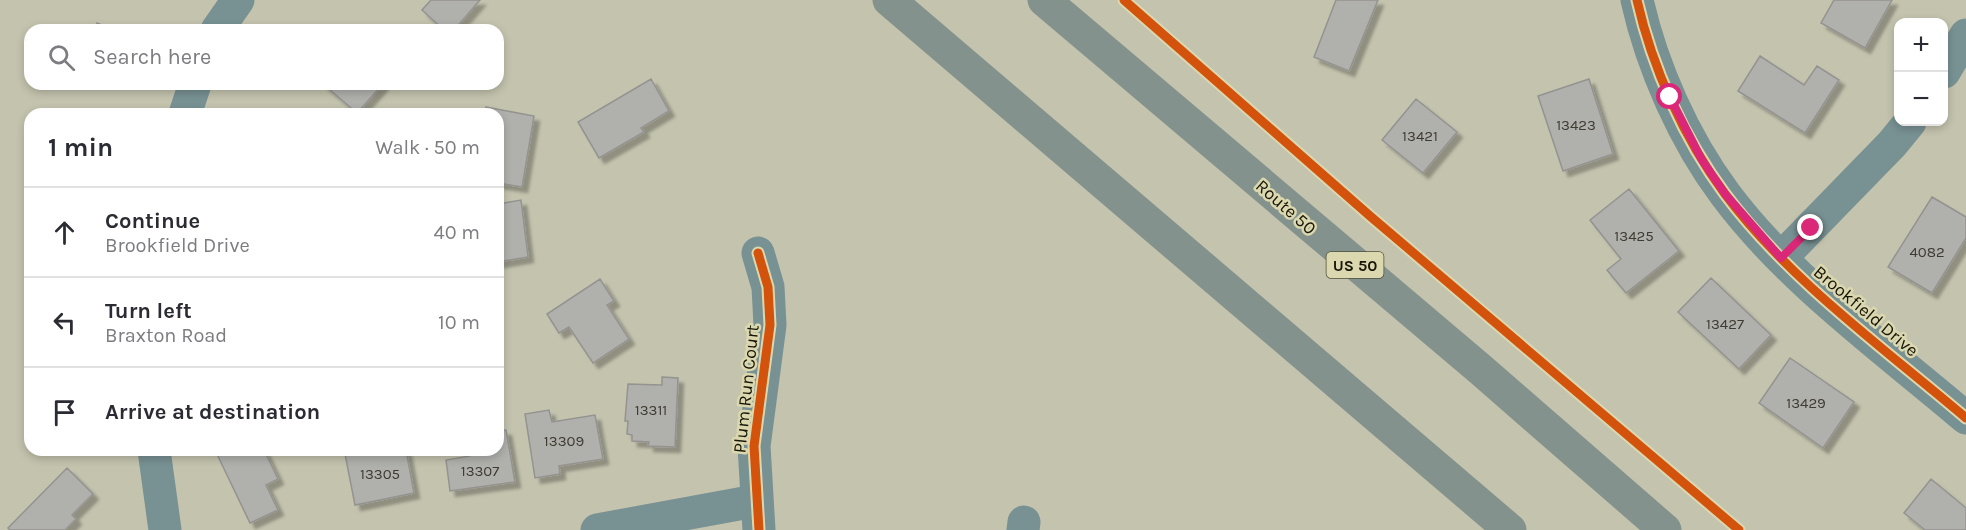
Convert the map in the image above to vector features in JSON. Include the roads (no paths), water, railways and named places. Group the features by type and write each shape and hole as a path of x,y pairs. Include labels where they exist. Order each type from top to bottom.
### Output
{"highway":[{"path":"889,0 1510,530"},
{"name":"Route 50","path":"1044,0 1480,369 1665,530"}],"street":[{"path":"221,24 238,0"},
{"name":"Brookfield Drive","path":"1637,0 1650,45 1670,97 1702,160 1726,195 1781,258 1966,418"},
{"path":"1948,65 1966,35"},
{"path":"187,108 193,90"},
{"path":"1781,258 1907,126"},
{"name":"Plum Run Court","path":"757,516 754,446 770,325 768,287 758,253"},
{"path":"155,456 165,530"},
{"path":"597,530 757,516"}]}
